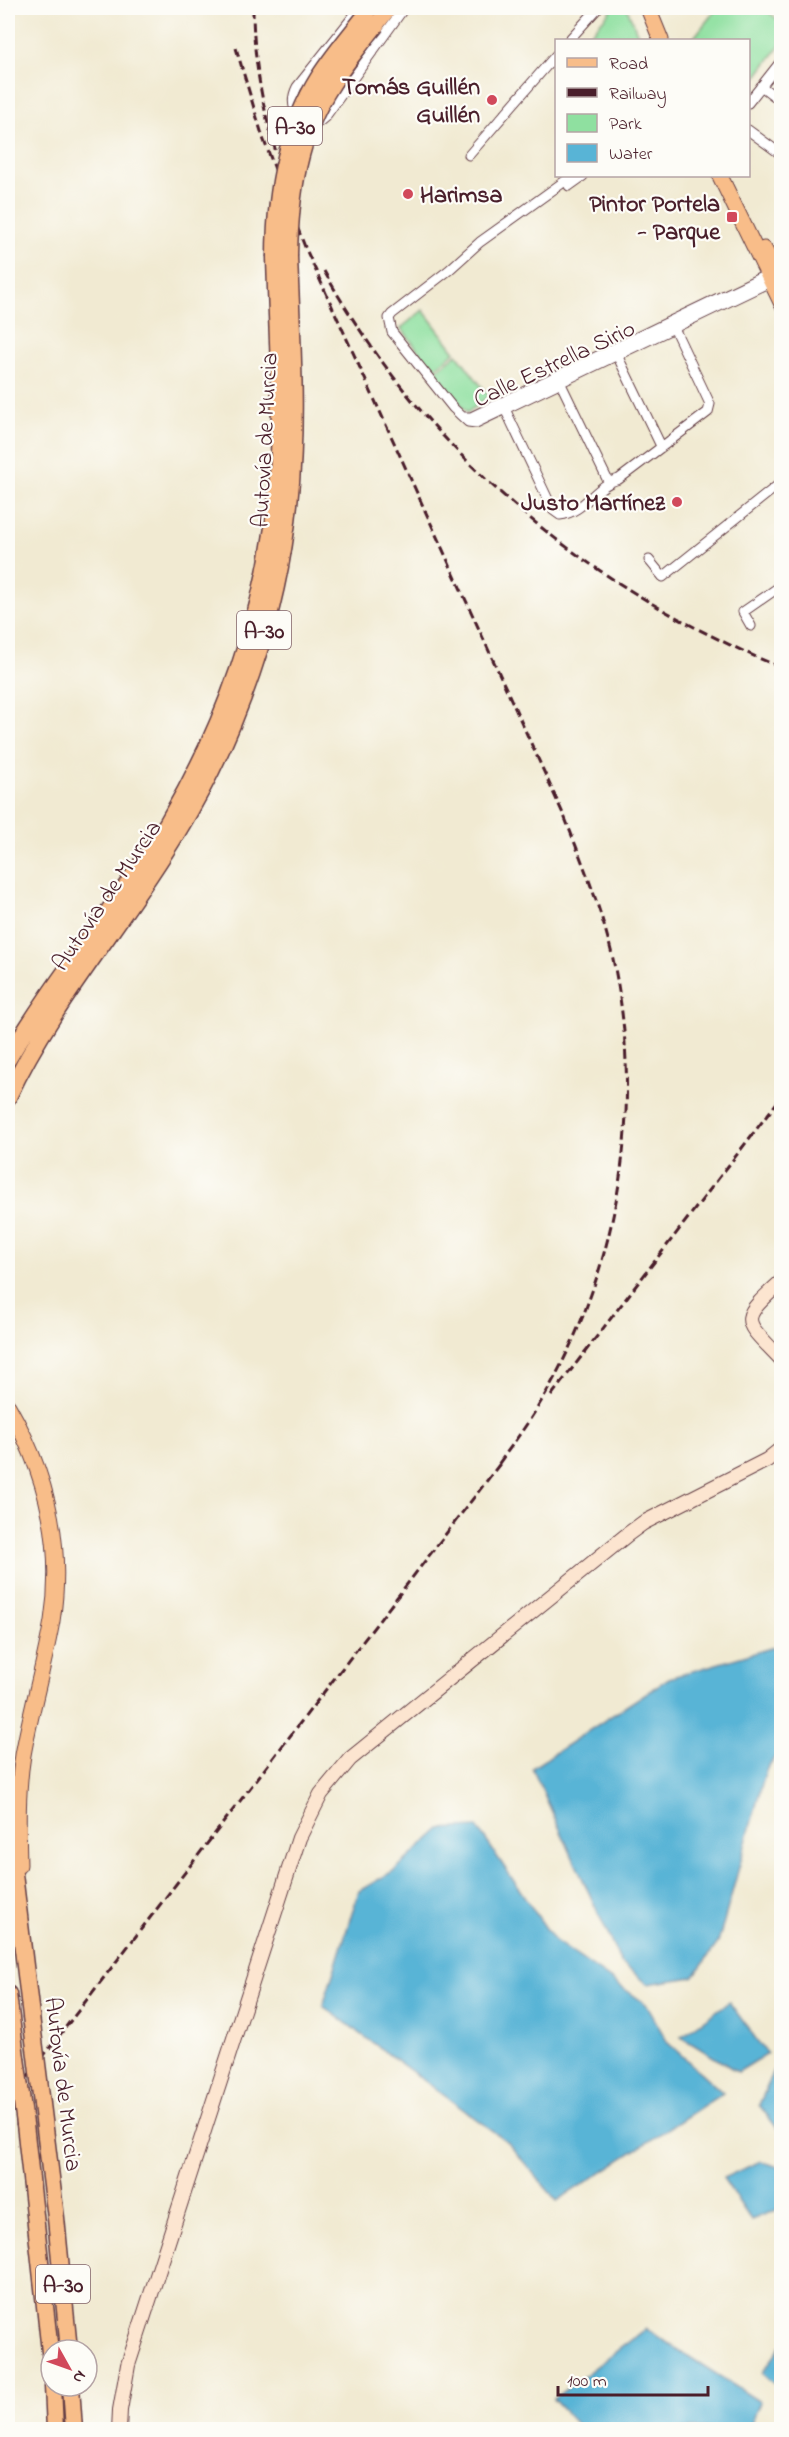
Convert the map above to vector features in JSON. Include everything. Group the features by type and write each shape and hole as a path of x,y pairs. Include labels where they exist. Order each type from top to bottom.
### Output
{"highway":[{"name":"Autovía de Murcia","path":"8,1097 85,957 182,797 219,717 246,643 263,573 276,493 280,373 275,249 280,184 291,140 305,103 327,65 369,14"},
{"name":"Autovía de Murcia","path":"8,1059 85,957"},
{"name":"Autovía de Murcia","path":"8,1824 56,2218 68,2338"},
{"name":"Autovía de Murcia","path":"8,1994 48,2338"},
{"path":"54,2398 56,2430"},
{"path":"72,2398 74,2430"}],"main road":[{"path":"369,14 389,8"},
{"path":"648,8 661,39"},
{"path":"721,177 782,304"},
{"path":"772,280 782,297"},
{"path":"782,1281 761,1299 749,1314 751,1328 782,1359"},
{"path":"8,1406 30,1450 48,1500 55,1543 56,1579 52,1620 21,1774 17,1898"},
{"path":"119,2430 128,2365 298,1838 321,1794 351,1759 628,1534 643,1523 767,1460 782,1448"}],"street":[{"path":"369,14 293,94 292,103 297,114 306,121 314,124 325,117 404,8"},
{"path":"570,39 598,8"},
{"path":"470,155 555,56"},
{"path":"750,101 782,60"},
{"path":"762,86 782,102"},
{"path":"750,131 782,155"},
{"path":"458,262 480,242 571,177"},
{"path":"463,417 392,332 389,318 458,262 582,177"},
{"name":"Calle Estrella Sirio","path":"463,417 468,422 476,423 772,280"},
{"name":"Calle Estrella Sirio","path":"463,417 471,417 772,280"},
{"path":"505,408 553,510 564,515 577,508 609,481 619,479 708,412 710,404 674,328"},
{"path":"617,355 661,446"},
{"path":"560,382 609,481"},
{"path":"649,560 663,577 782,482"},
{"path":"751,626 743,612 782,585"}],"green space":[{"path":"613,8 627,8 640,39 586,39"},
{"path":"717,8 763,8 781,22 781,44 750,86 750,39 693,39"},
{"path":"423,310 455,352 433,370 401,328"},
{"path":"457,354 489,396 467,413 435,372"}],"water":[{"path":"781,1645 781,1748 766,1770 718,1943 693,1977 648,1984 621,1963 532,1768 669,1678"},
{"path":"477,1827 554,1940 646,2004 668,2043 723,2093 557,2201 506,2141 323,2006 359,1891 395,1870 440,1829"},
{"path":"729,2002 767,2054 738,2072 681,2037"},
{"path":"777,2064 781,2070 781,2133 759,2105"},
{"path":"761,2161 781,2168 781,2208 751,2220 723,2178"},
{"path":"646,2329 760,2402 749,2429 581,2429 553,2399"},
{"path":"781,2347 781,2389 762,2373"}],"railway":[{"path":"253,8 259,81 276,152"},
{"path":"236,48 263,138 305,247 565,818 598,905 613,959 623,1017 626,1076 625,1134 618,1192 605,1249 587,1305 564,1358 536,1410 497,1466"},
{"path":"324,271 365,338 412,400 463,457 519,509 579,556 643,598 711,636 782,668"},
{"path":"551,1396 782,1096"},
{"path":"8,2102 502,1461"}],"place":[{"name":"Tomás Guillén Guillén","path":"492,100"},
{"name":"Harimsa","path":"408,194"},
{"name":"Pintor Portela - Parque","path":"732,217"},
{"name":"Justo Martínez","path":"677,502"}]}
